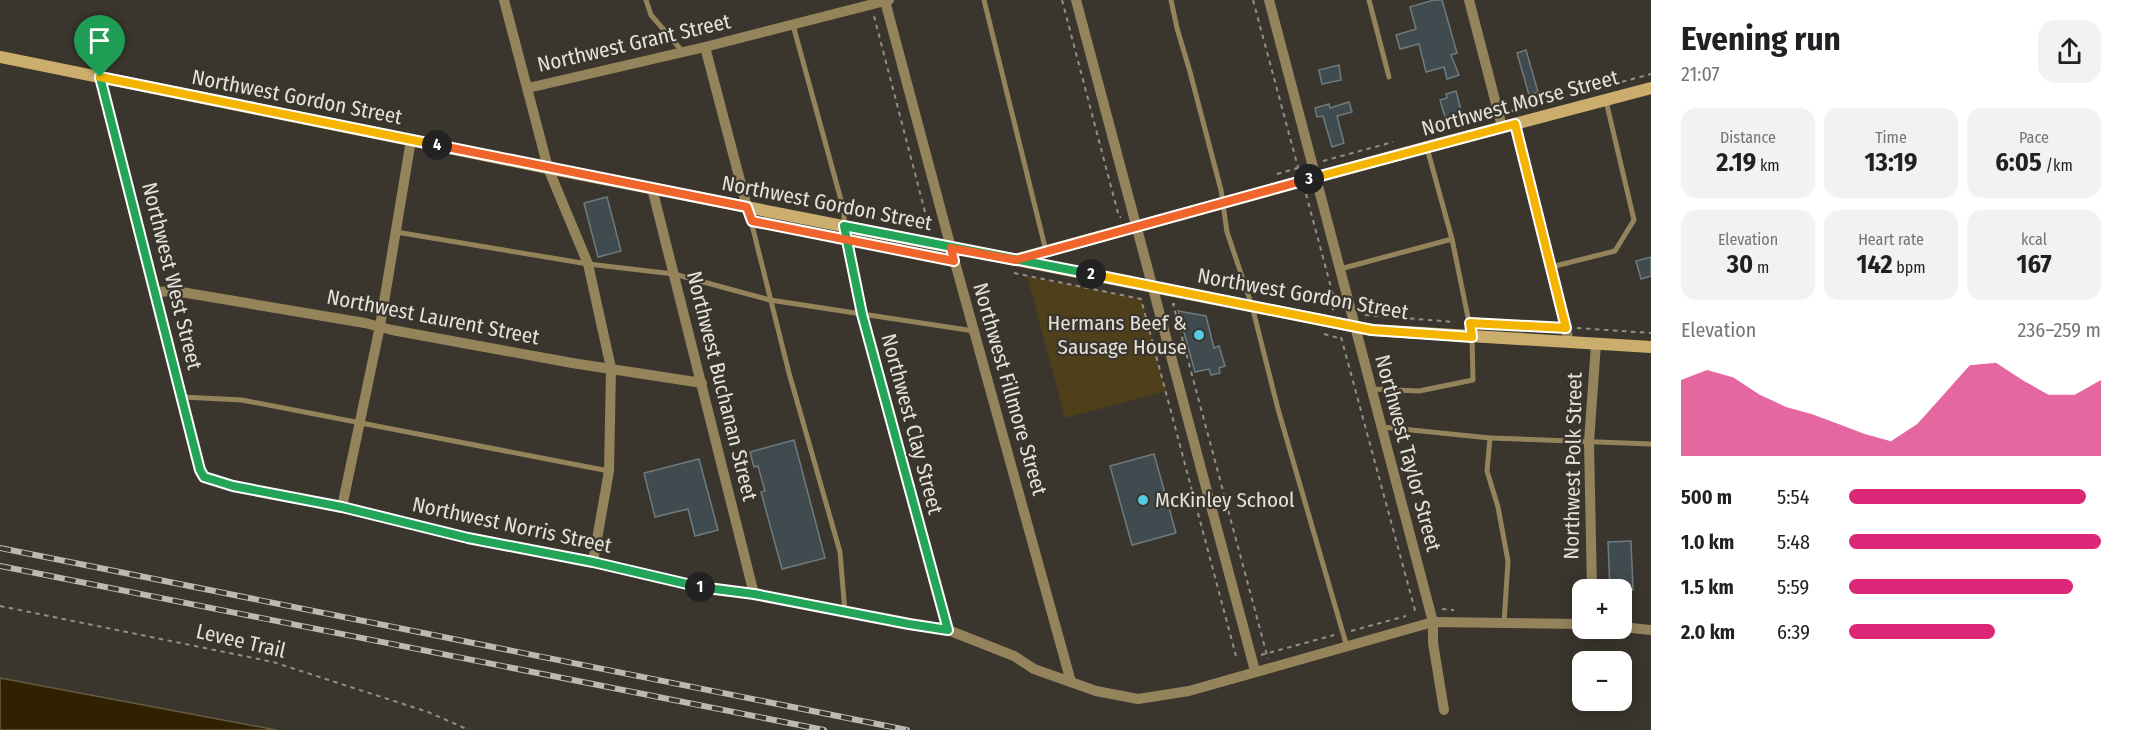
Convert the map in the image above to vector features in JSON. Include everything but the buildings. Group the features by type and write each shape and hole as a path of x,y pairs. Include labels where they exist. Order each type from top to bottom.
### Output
{"main road":[{"name":"Northwest Gordon Street","path":"0,57 548,168 1372,330 1651,347"},
{"name":"Northwest Morse Street","path":"1016,260 1137,225 1651,88"}],"street":[{"path":"504,0 548,168 588,264 611,368 609,471 593,562"},
{"path":"1076,0 1255,671 1433,622 1572,624"},
{"name":"Northwest Taylor Street","path":"1269,0 1433,622 1433,643 1444,710"},
{"name":"Northwest Polk Street","path":"1468,0 1551,267 1569,342"},
{"name":"Northwest Grant Street","path":"528,88 705,47 887,1"},
{"name":"Northwest Fillmore Street","path":"887,1 951,248 1071,682"},
{"path":"705,47 747,207"},
{"name":"Northwest West Street","path":"100,77 200,470 204,477 211,479"},
{"path":"342,507 380,326 411,140"},
{"name":"Northwest Buchanan Street","path":"652,188 754,594"},
{"name":"Northwest Clay Street","path":"844,226 862,314 948,630"},
{"name":"Northwest Laurent Street","path":"156,292 175,291 702,383"},
{"name":"Northwest Polk Street","path":"1592,579 1589,442 1596,344"},
{"name":"Northwest Norris Street","path":"211,479 233,486 342,507 468,538 593,562 712,590 754,594 948,630 1014,656 1034,669 1096,692 1138,699 1189,691 1255,671"},
{"path":"1632,628 1651,630"}],"lane":[{"path":"646,0 651,15 683,52"},
{"path":"984,0 1046,251"},
{"path":"1171,0 1223,203 1227,232 1252,306 1281,420 1347,646"},
{"path":"1369,0 1389,77"},
{"path":"793,25 844,211 844,226"},
{"path":"1551,267 1615,251 1634,220 1606,100"},
{"path":"1371,388 1419,391 1473,380 1470,323 1452,239 1427,147"},
{"path":"747,207 770,300 840,552 845,612"},
{"path":"395,231 588,264 674,274 770,300 974,331"},
{"path":"1340,269 1452,239"},
{"path":"182,397 242,400 609,471"},
{"path":"1382,427 1490,438 1651,444"},
{"path":"1490,438 1487,471 1498,507 1508,561 1504,623"}],"path":[{"path":"1253,0 1302,181"},
{"path":"871,5 933,243"},
{"name":"Northwest Gordon Street","path":"1302,181 1336,306 1362,309 1364,315 1470,323"},
{"path":"1006,272 1141,299 1236,656"},
{"path":"1173,304 1270,667"},
{"path":"1494,324 1651,333"},
{"name":"Levee Trail","path":"0,606 273,662 428,712 469,730"},
{"path":"1252,658 1415,614"}],"shaded area":[{"path":"1027,276 1141,299 1166,391 1065,418"},
{"path":"0,678 276,730 0,730"}],"railway":[{"path":"0,548 907,730"},
{"path":"0,566 824,730"}],"place":[{"name":"Hermans Beef & Sausage House","path":"1199,335"},
{"name":"McKinley School","path":"1143,500"}],"route":[{"path":"100,77 200,470 204,477 233,486 342,507 468,538 593,562 712,590 754,594 909,624 948,630 862,314 846,238 844,226 951,248 1372,330 1472,337 1470,323 1566,328 1515,124 1137,225 1016,260 951,248 954,261 846,238 752,221 747,207 100,77"}]}
